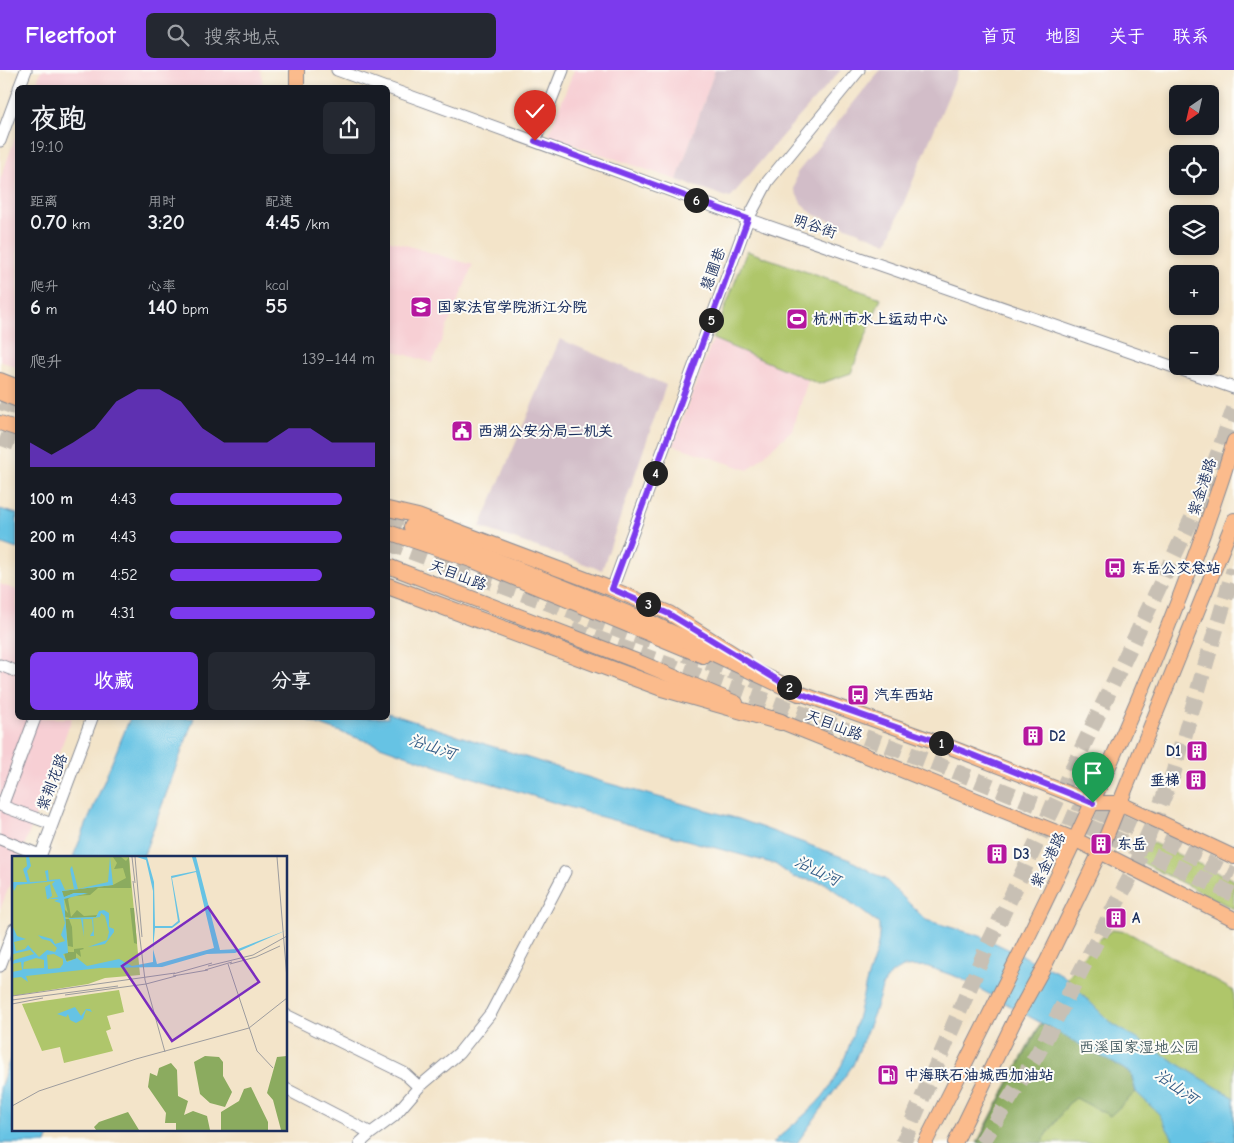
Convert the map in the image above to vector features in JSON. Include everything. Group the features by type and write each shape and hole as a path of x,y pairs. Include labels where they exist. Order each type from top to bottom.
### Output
{"highway":[{"path":"412,527 650,624 799,693"},
{"path":"390,587 662,688 781,722"}],"main road":[{"path":"297,70 297,85"},
{"path":"0,380 15,385"},
{"path":"0,393 15,399"},
{"path":"0,423 15,428"},
{"name":"紫金港路","path":"925,1143 1093,803 1180,598 1217,497 1234,441"},
{"name":"天目山路","path":"390,509 418,516 612,589 669,614 799,693"},
{"path":"955,1143 1016,1017 1046,963 1100,852 1234,520"},
{"name":"天目山路","path":"390,533 471,560 622,624 799,693 950,746 1093,803 1119,803 1234,857"},
{"name":"天目山路","path":"390,567 639,662 781,722 1076,840 1234,919"}],"street":[{"path":"20,85 26,70"},
{"name":"明谷街","path":"337,70 379,85"},
{"path":"535,141 563,70"},
{"name":"慧圃巷","path":"612,589 748,219 768,181 859,70"},
{"name":"明谷街","path":"390,89 748,219 1234,388"},
{"path":"0,141 15,100"},
{"path":"0,665 15,671"},
{"path":"34,720 1,809 52,824"},
{"name":"紫荆花路","path":"40,856 91,720"},
{"path":"0,840 40,856"},
{"path":"360,1143 399,1110 419,1087 459,1053 490,1013 565,872"},
{"path":"0,966 12,933"},
{"path":"288,1016 404,1073 419,1087"},
{"path":"288,1090 371,1132"}],"shaded area":[{"path":"41,70 257,70 261,71 263,85 36,85"},
{"path":"574,70 715,70 677,180 548,136"},
{"path":"715,70 841,70 730,198 677,180"},
{"path":"880,70 959,70 887,243 813,214 801,203 794,189 797,173"},
{"path":"15,139 15,366 0,361 0,180"},
{"name":"国家法官学院浙江分院","path":"390,241 473,265 432,363 390,350"},
{"path":"560,339 666,385 602,570 480,527"},
{"path":"713,339 808,380 793,429 748,470 673,445"},
{"path":"0,584 15,589 15,720 71,720 20,856 12,856 12,878 0,910"}],"green space":[{"name":"杭州市水上运动中心","path":"747,251 881,298 851,373 819,384 713,339"},
{"path":"1142,838 1234,880 1234,909 1143,863 1135,856 1135,851"},
{"name":"西溪国家湿地公园","path":"1112,930 1127,932 1234,991 1234,1143 977,1143 1048,1010 1084,956 1101,938"},
{"path":"1041,1024 1075,1040 1131,1073 1136,1092 1110,1116 1076,1098 1068,1104 1041,1143 978,1143"}],"water":[{"path":"0,509 15,513 15,548 0,543"},
{"name":"沿山河","path":"390,714 603,782 739,819 850,860 886,880 926,920 980,936 1063,975 1111,1023 1234,1098 1234,1143 1175,1143 1159,1114 1136,1092 1131,1073 960,978 926,966 903,967 891,974 883,985 853,1065 797,1143 773,1143 823,1096 839,1070 855,1027 866,983 876,954 879,940 879,924 825,883 793,877 775,864 598,816 445,769 307,720 390,720"},
{"path":"129,720 193,720 143,856 73,856"},
{"path":"12,1054 12,1130 51,1130 46,1143 0,1143 0,1088"}],"tunnel":[{"path":"0,402 15,407"},
{"path":"903,1143 987,947 1203,495 1234,409"},
{"path":"0,437 15,443"},
{"path":"390,519 412,527"},
{"path":"390,544 650,641"},
{"path":"982,1143 1038,1053 1136,866 1173,774 1234,569"},
{"path":"572,629 907,753 990,786 1154,856 1234,895"},
{"path":"685,654 765,684"},
{"path":"1075,802 1166,842 1234,876"}],"place":[{"name":"国家法官学院浙江分院","path":"421,307"},
{"name":"杭州市水上运动中心","path":"797,319"},
{"name":"西湖公安分局二机关","path":"462,431"},
{"name":"东岳公交总站","path":"1115,568"},
{"name":"汽车西站","path":"858,695"},
{"name":"D2","path":"1033,736"},
{"name":"D1","path":"1197,751"},
{"name":"垂梯","path":"1196,780"},
{"name":"东岳","path":"1101,844"},
{"name":"D3","path":"997,854"},
{"name":"A","path":"1116,918"},
{"name":"中海联石油城西加油站","path":"888,1075"}],"route":[{"path":"535,141 748,219 612,589 669,614 799,693 950,746 1093,803"}]}
